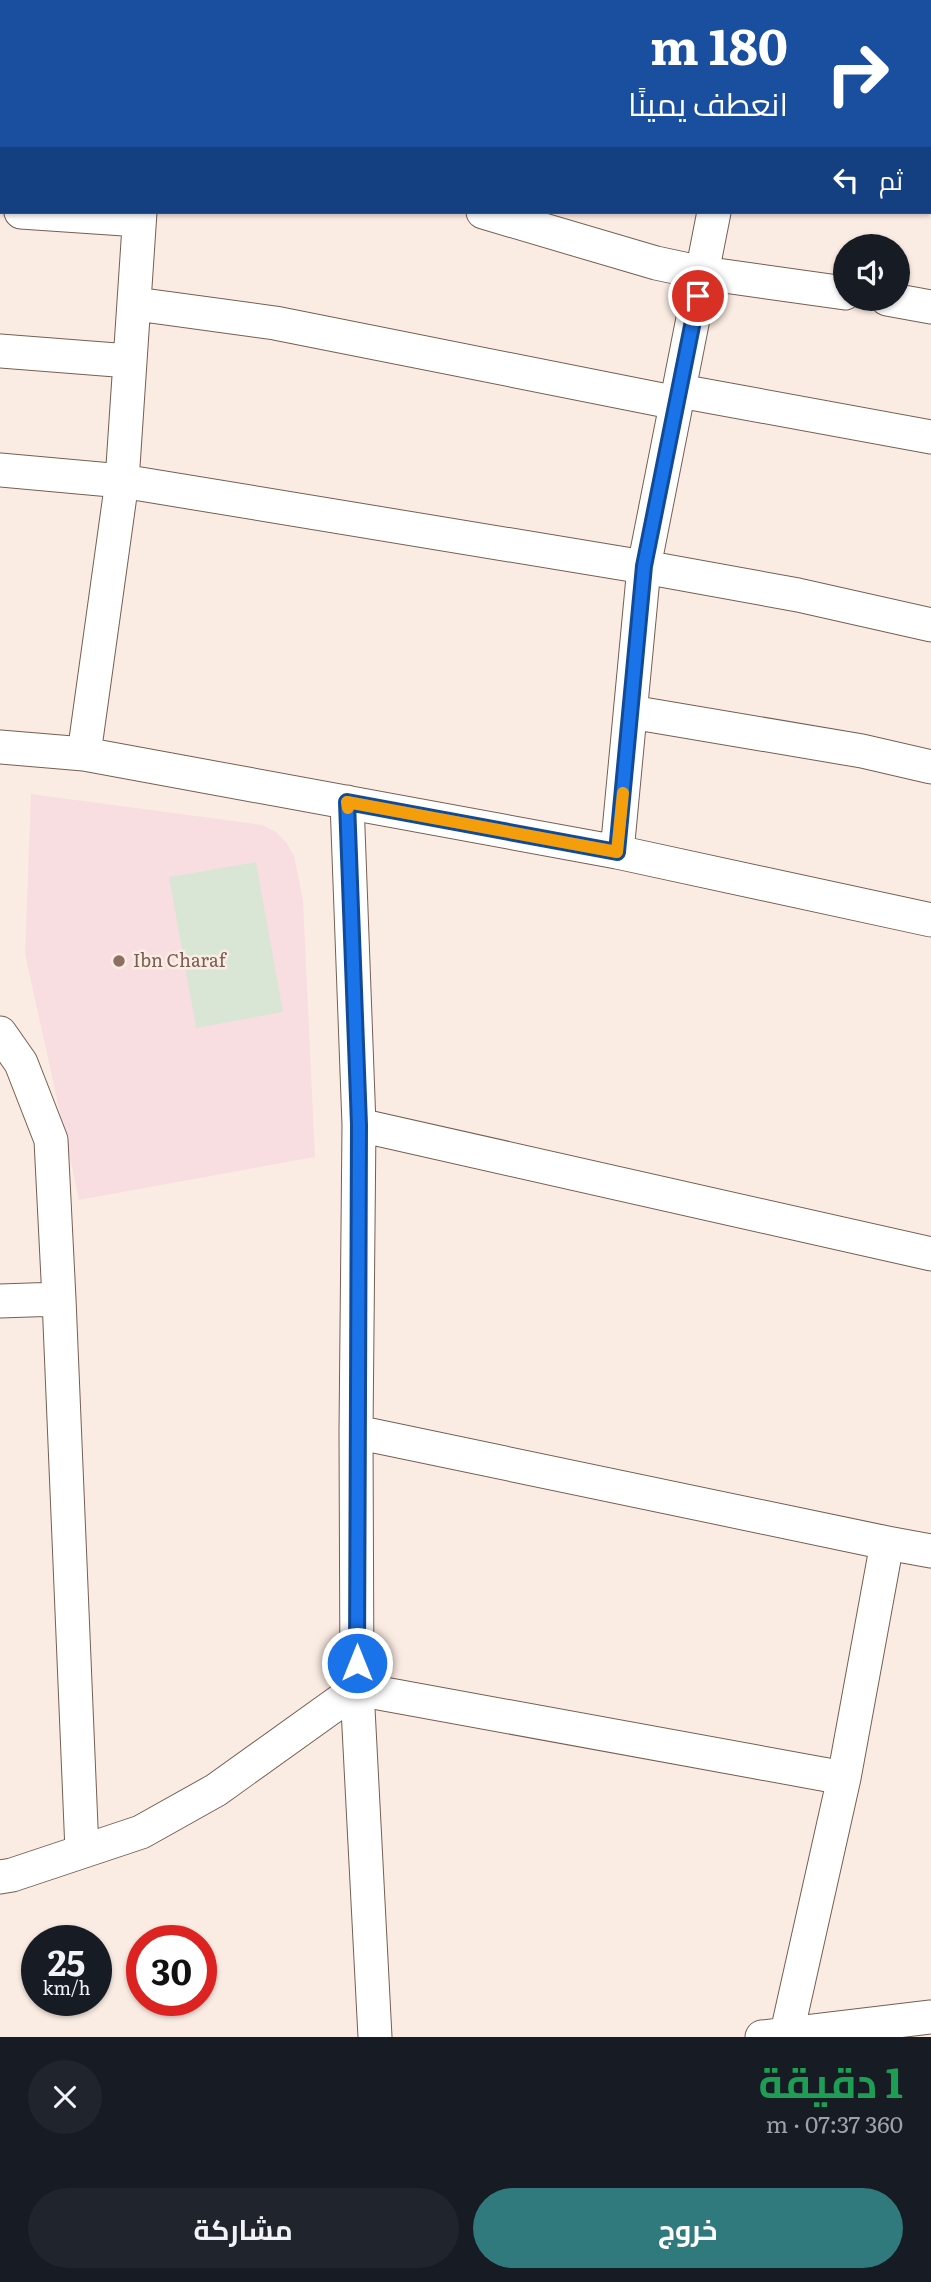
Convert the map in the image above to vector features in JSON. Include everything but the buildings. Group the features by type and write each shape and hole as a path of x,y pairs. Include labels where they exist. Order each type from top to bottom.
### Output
{"street":[{"path":"81,214 140,216 122,481 84,754"},
{"path":"497,214 578,226 612,251 703,273 833,291"},
{"path":"617,852 644,566 713,214"},
{"path":"136,304 275,323 679,397 931,436"},
{"path":"0,351 129,361"},
{"path":"0,470 122,481 644,566 798,595 931,625"},
{"path":"631,712 862,751 931,767"},
{"path":"0,747 84,754 617,852 931,920"},
{"path":"347,802 359,1125 357,1689 375,2037"},
{"path":"0,1033 21,1063 51,1140 82,1851"},
{"path":"359,1125 931,1254"},
{"path":"0,1301 60,1299"},
{"path":"356,1432 931,1551"},
{"path":"887,1543 844,1778 778,2036 931,2017"},
{"path":"0,1877 141,1832 216,1790 357,1689 844,1778"}],"shaded area":[{"path":"31,794 263,825 286,842 294,856 303,900 315,1157 79,1200 25,954"}],"green space":[{"path":"256,862 283,1012 196,1028 169,877"}],"slow traffic":[{"path":"348,808 347,802 617,852 623,793"}],"place":[{"name":"Ibn Charaf","path":"119,961"}],"route":[{"path":"357,1663 359,1125 347,802 617,852 644,566 698,296"}]}
